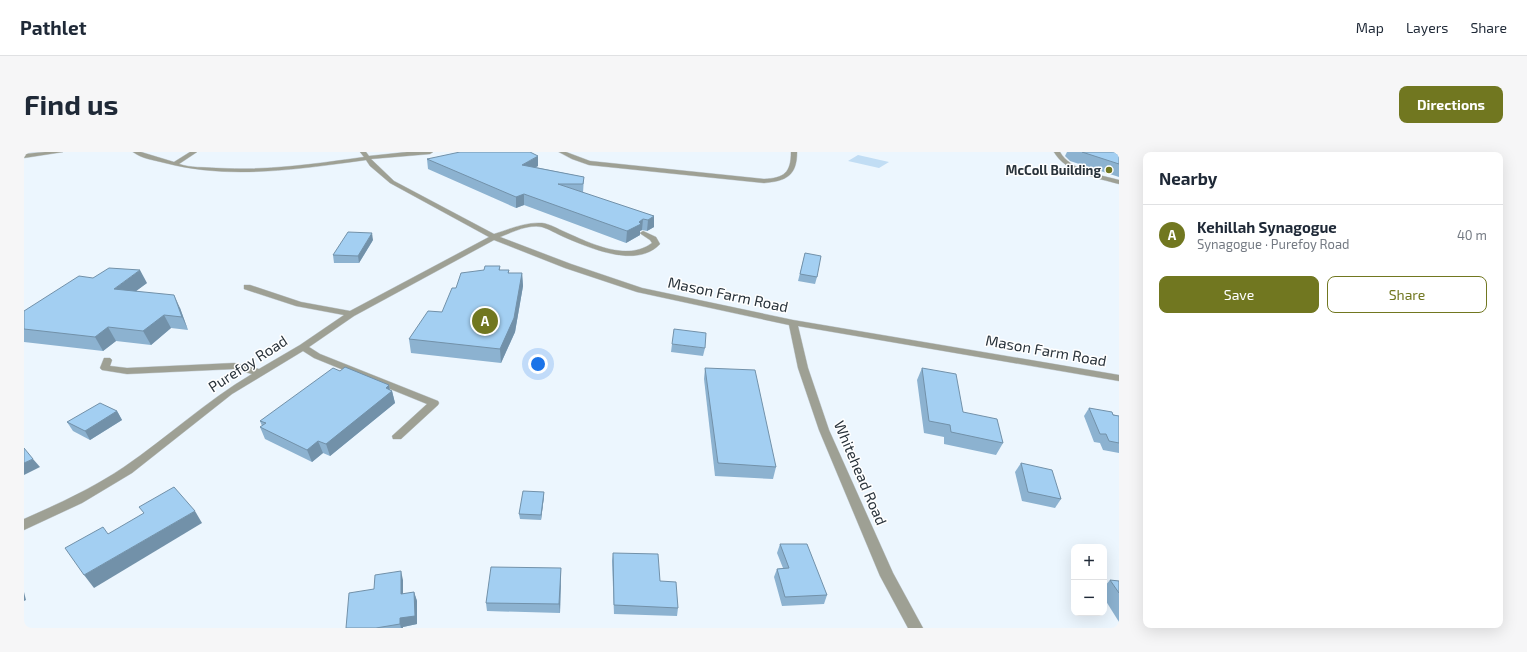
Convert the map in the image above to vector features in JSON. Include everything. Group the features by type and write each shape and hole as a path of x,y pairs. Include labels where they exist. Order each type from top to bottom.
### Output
{"street":[{"path":"24,156 60,152"},
{"path":"136,152 148,157 178,165 251,172 284,170 365,155 430,152"},
{"path":"178,165 194,152"},
{"path":"562,152 589,163 764,181 784,178 791,173 794,152"},
{"path":"1057,152 1060,157 1080,169 1119,182"},
{"name":"Mason Farm Road","path":"365,155 379,172 392,182 494,237 568,266 640,290 793,323 1119,378"},
{"name":"Purefoy Road","path":"24,525 78,500 128,470 228,392 303,347 351,314 494,237 521,227 543,225 614,253 630,255 642,253 652,249 656,244 643,233"},
{"path":"247,287 299,304 351,314"},
{"name":"Whitehead Road","path":"793,323 803,368 824,430 887,576 916,628"},
{"path":"303,347 317,356 434,403 397,436"},
{"path":"107,360 105,368 127,371 234,366 261,372"}],"shaded area":[{"path":"858,155 889,162 879,168 848,161"}],"building":[{"path":"460,152 530,152 538,156 522,165 584,177 583,184 558,184 654,216 648,220 643,219 639,222 641,224 627,231 524,194 516,197 427,159"},
{"path":"1082,152 1119,152 1119,164"},
{"path":"348,232 372,233 358,256 333,255"},
{"path":"805,253 821,256 817,277 800,274"},
{"path":"485,266 500,266 499,270 509,270 508,273 522,273 514,318 500,349 409,339 428,311 442,312 452,288 456,288 461,273 484,270"},
{"path":"109,268 140,270 114,289 174,295 182,317 164,315 143,331 108,327 95,337 24,329 24,311 79,276 93,278"},
{"path":"674,329 706,333 705,348 672,344"},
{"path":"345,367 389,385 386,388 392,391 326,444 318,441 307,450 260,427 266,423 260,421 333,368 340,371"},
{"path":"705,368 755,370 776,467 718,463"},
{"path":"922,368 956,374 963,412 997,419 1003,443 951,432 950,425 929,421"},
{"path":"100,403 117,411 85,431 67,422"},
{"path":"1089,408 1112,412 1113,415 1119,416 1119,443 1109,441 1106,434 1100,434"},
{"path":"24,448 33,459 24,463"},
{"path":"1021,463 1052,470 1061,499 1028,492"},
{"path":"174,487 195,511 84,575 65,548 103,527 108,534 144,513 139,507"},
{"path":"523,491 544,492 541,515 519,514"},
{"path":"780,544 807,544 827,595 785,597 777,569 789,568"},
{"path":"613,553 658,554 660,581 676,582 678,608 614,605"},
{"path":"491,567 561,568 559,604 486,603"},
{"path":"401,571 401,594 414,592 415,616 400,618 400,624 376,628 346,628 349,593 374,589 375,575"},
{"path":"1110,580 1119,581 1119,593"}],"place":[{"name":"McColl Building","path":"1109,170"},
{"name":"Kehillah Synagogue","path":"485,321"}]}
